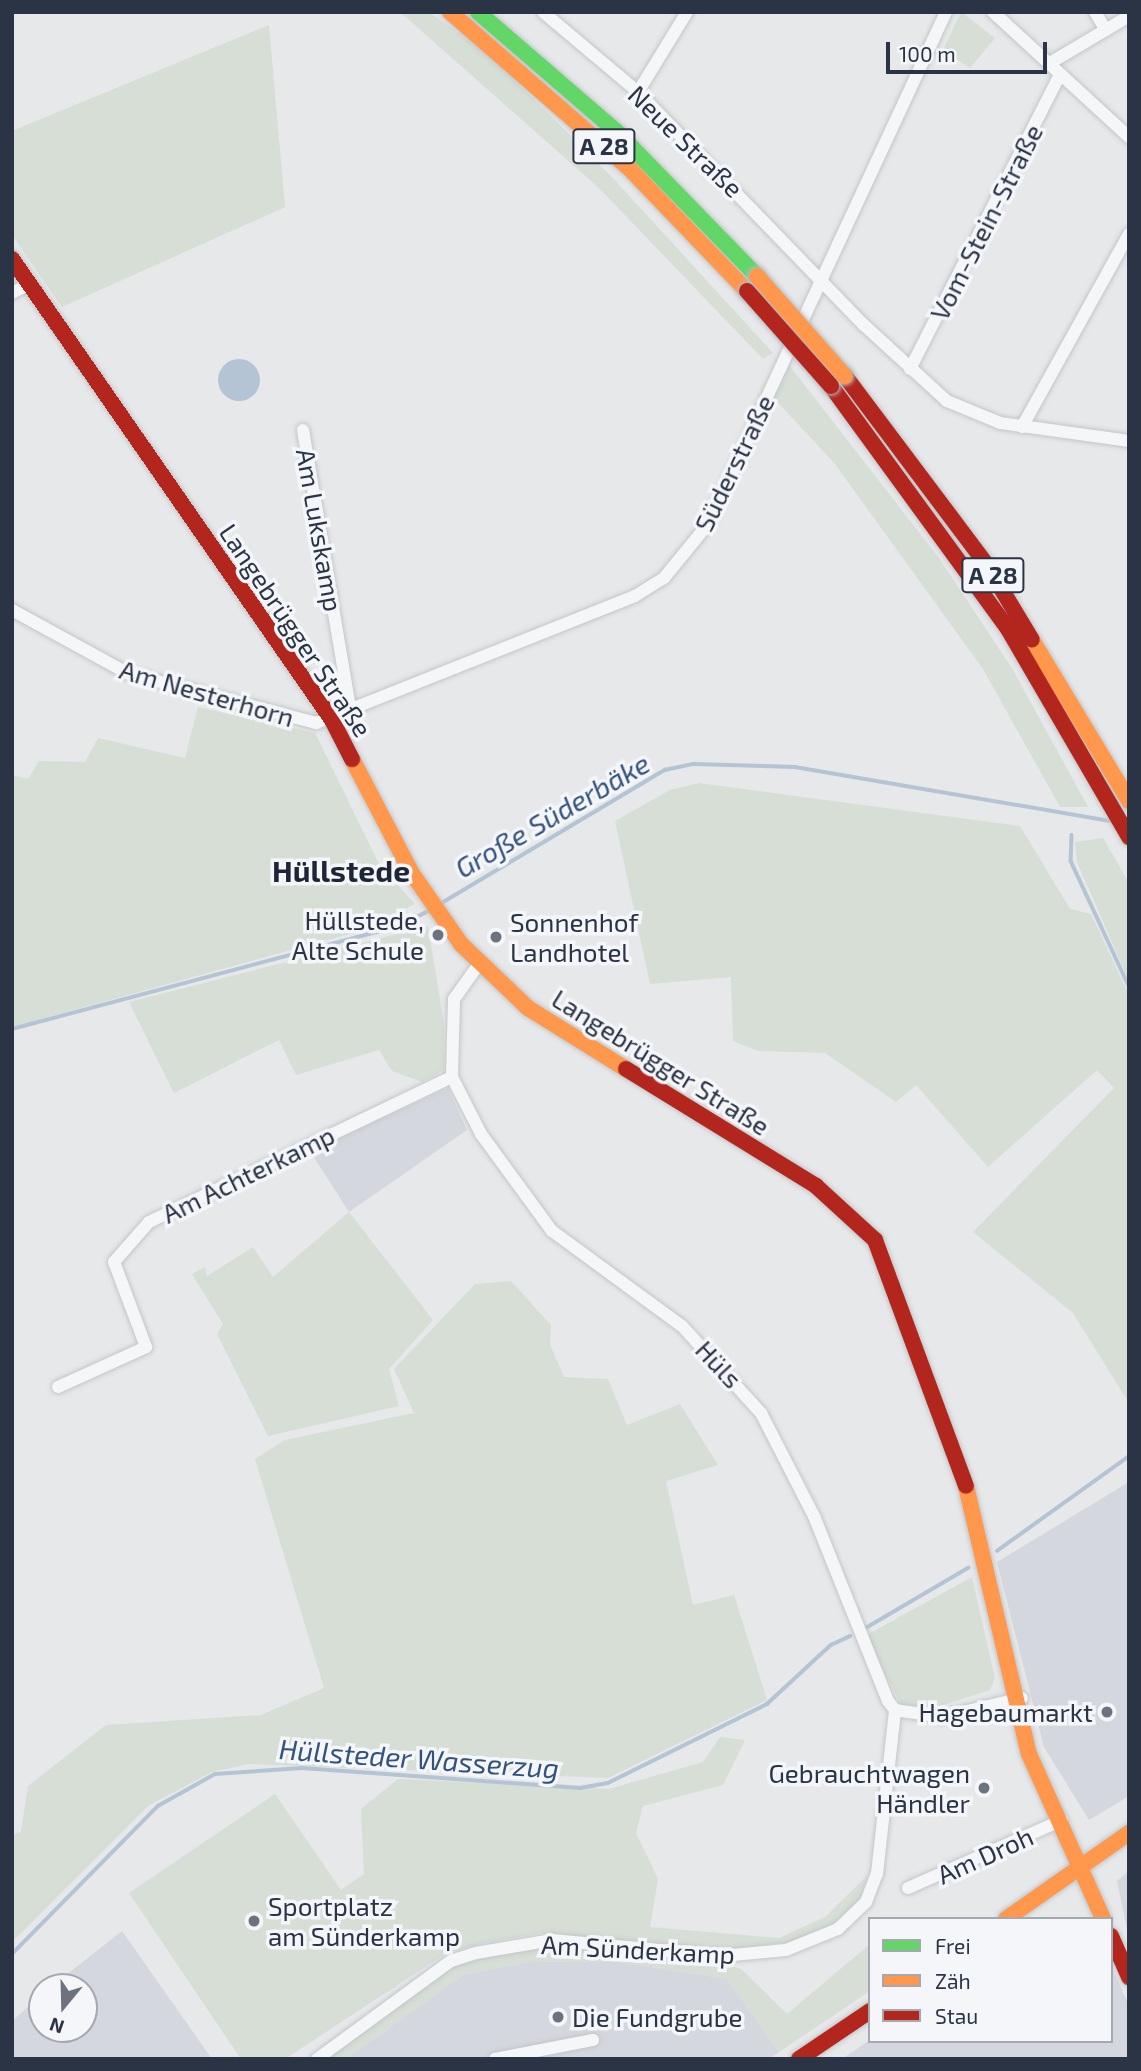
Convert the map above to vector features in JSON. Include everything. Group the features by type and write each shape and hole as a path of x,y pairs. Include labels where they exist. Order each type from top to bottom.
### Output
{"main road":[{"name":"A 28","path":"450,12 629,168 747,291 831,386 980,588 1129,837"},
{"name":"A 28","path":"478,12 617,132 757,276 845,376 986,565 1125,793"},
{"name":"Langebrügger Straße","path":"12,259 332,720 426,896 441,919 479,964 544,1019 816,1186 860,1220 886,1258 937,1393 998,1618 1017,1700 1038,1769 1102,1917"},
{"path":"1009,1917 1129,1833"},
{"path":"1113,1941 1129,1977"},
{"path":"799,2059 868,2012"}],"street":[{"name":"Neue Straße","path":"543,12 560,18 638,92 910,369 947,401 1021,427 1129,441"},
{"path":"638,92 687,12"},
{"name":"Süderstraße","path":"332,720 635,596 664,578 708,524 946,12"},
{"path":"993,12 1129,137"},
{"path":"1095,12 1106,30"},
{"path":"1050,63 1129,16"},
{"name":"Vom-Stein-Straße","path":"910,369 1060,74"},
{"path":"1021,427 1129,234"},
{"path":"12,293 30,284"},
{"name":"Am Lukskamp","path":"303,430 351,713"},
{"name":"Am Nesterhorn","path":"12,610 127,673 306,722 332,720"},
{"name":"Hüls","path":"479,964 454,999 452,1077 497,1161 543,1221 682,1326 761,1413 787,1457 895,1710"},
{"name":"Am Achterkamp","path":"58,1387 146,1347 114,1262 149,1222 452,1077"},
{"path":"895,1710 942,1717 1017,1700"},
{"name":"Am Sünderkamp","path":"317,2059 451,1961 477,1953 552,1940 722,1956 786,1950 838,1929 866,1902 877,1874 895,1710"},
{"name":"Am Droh","path":"908,1888 1062,1821"},
{"path":"495,2059 593,2040"}],"shaded area":[{"path":"400,12 429,12 487,53 611,176 773,353 763,359 598,187"},
{"path":"961,12 995,38 970,68 943,50"},
{"path":"269,25 285,207 62,307 12,235 12,131"},
{"path":"789,365 939,558 1013,670 1088,807 1060,807 983,669 835,464 772,396"},
{"path":"198,707 315,733 379,864 415,904 360,931 12,1027 12,775 28,779 39,761 85,762 98,738 185,758"},
{"path":"699,783 1020,826 1070,909 1091,914 1129,995 1129,1403 1073,1313 973,1232 1114,1088 1097,1070 988,1167 916,1085 896,1102 825,1053 758,1051 733,1041 731,977 650,984 615,821 670,790"},
{"path":"1103,838 1129,883 1129,981 1077,862 1075,842"},
{"path":"428,926 444,1024 444,1070 422,1082 392,1071 379,1050 296,1075 279,1040 174,1093 129,1002"},
{"path":"448,1088 467,1130 349,1212 310,1151"},
{"path":"349,1212 433,1320 389,1369 399,1406 268,1436 217,1334 223,1324 192,1274 205,1267 207,1276 253,1247 273,1277"},
{"path":"511,1281 551,1325 550,1345 564,1377 608,1379 627,1425 680,1404 718,1465 666,1481 693,1605 734,1595 767,1700 608,1778 249,1764 212,1772 148,1806 12,1942 12,1835 21,1832 28,1786 106,1725 261,1715 324,1688 255,1459 285,1440 414,1413 394,1369 475,1284"},
{"path":"1129,1482 1129,1796 1089,1820 1044,1747 997,1562"},
{"path":"972,1577 995,1678 990,1690 934,1708 901,1704 865,1636"},
{"path":"720,1737 745,1740 723,1785 643,1806 636,1833 658,1879 650,1927 779,1938 825,1917 867,1876 859,1902 830,1926 792,1942 728,1949 540,1933 479,1944 445,1954 285,2059 241,2059 129,1893 275,1794 341,1890 364,1874 361,1809 398,1779 609,1789 703,1762"},
{"path":"1129,1871 1129,1939 1117,1881"},
{"path":"122,1931 212,2059 12,2059 12,2021 28,2007 28,2043 98,2043 98,1973 69,1973"},
{"path":"868,1946 868,1992 779,2052 727,1979 613,1961 528,1962 463,1975 346,2059 323,2059 453,1966 531,1947 637,1950 723,1964 741,1969 787,2014"},
{"path":"613,1961 727,1979 779,2052 768,2059 346,2059 463,1975 528,1962"},
{"path":"1113,1970 1129,2006 1129,2059 842,2059 868,2041 1113,2043"}],"water":[{"path":"239,359 254,365 260,380 254,395 239,401 224,395 218,380 224,365"}],"waterway":[{"name":"Große Süderbäke","path":"440,904 665,770 694,764 795,767 1111,821"},
{"name":"Hüllsteder Wasserzug","path":"1072,835 1071,861 1129,986"},
{"name":"Große Süderbäke","path":"12,1029 399,926 430,910"},
{"name":"Hüllsteder Wasserzug","path":"997,1551 1129,1456"},
{"name":"Hüllsteder Wasserzug","path":"864,1629 968,1568"},
{"name":"Hüllsteder Wasserzug","path":"12,1954 158,1806 215,1774 302,1768 580,1788 608,1783 767,1704 831,1645 850,1636"}],"traffic: fast":[{"path":"478,12 617,132 757,276"}],"traffic: slow":[{"path":"450,12 629,168 747,291"},
{"path":"757,276 845,376"},
{"path":"1032,640 1129,801"},
{"path":"352,759 411,872 461,944 528,1008 626,1069"},
{"path":"966,1486 1029,1754 1102,1917"},
{"path":"1009,1917 1129,1833"}],"traffic: jam":[{"path":"12,259 332,720 352,759"},
{"path":"747,291 831,386"},
{"path":"845,376 987,565 1032,640"},
{"path":"831,386 1008,629 1129,837"},
{"path":"626,1069 816,1186 875,1240 966,1486"},
{"path":"1113,1941 1129,1977"},
{"path":"799,2059 868,2012"}],"place":[{"name":"Hüllstede, Alte Schule","path":"438,935"},
{"name":"Sonnenhof Landhotel","path":"496,937"},
{"name":"Hagebaumarkt","path":"1107,1712"},
{"name":"Gebrauchtwagen Händler","path":"984,1788"},
{"name":"Sportplatz am Sünderkamp","path":"254,1921"},
{"name":"Die Fundgrube","path":"558,2017"}],"district":[{"name":"Hüllstede","path":"341,870"}]}
